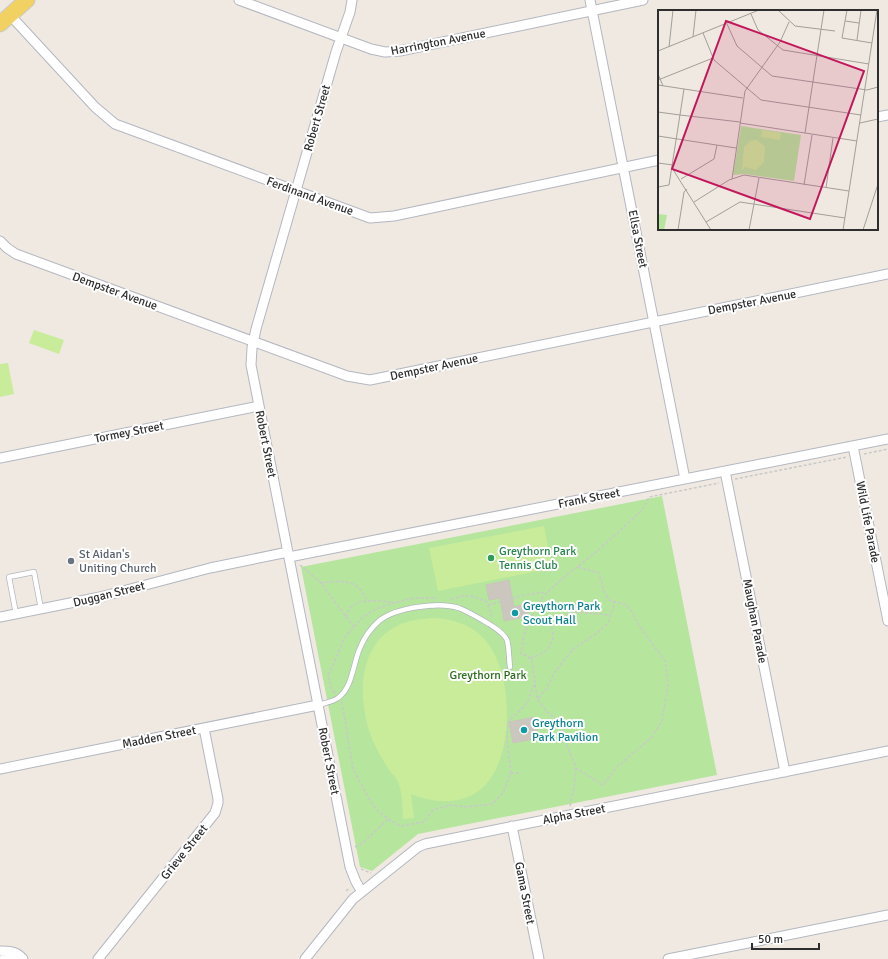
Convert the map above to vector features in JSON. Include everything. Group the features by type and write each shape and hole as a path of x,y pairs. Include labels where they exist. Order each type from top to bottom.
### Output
{"main road":[{"path":"5,20 27,0"}],"street":[{"name":"Harrington Avenue","path":"239,0 378,51 392,52 643,0"},
{"name":"Robert Street","path":"352,0 350,12 336,52 253,342 251,365 350,867 362,892"},
{"name":"Ellsa Street","path":"590,0 685,479"},
{"name":"Ferdinand Avenue","path":"5,20 95,108 115,124 370,218 385,218 658,160"},
{"path":"878,117 888,115"},
{"name":"Dempster Avenue","path":"0,241 16,254 347,376 370,380 888,274"},
{"name":"Tormey Street","path":"0,458 259,406"},
{"name":"Frank Street","path":"289,555 685,479 888,438"},
{"name":"Wild Life Parade","path":"853,446 888,621"},
{"name":"Maughan Parade","path":"725,471 785,772"},
{"name":"Duggan Street","path":"0,618 105,596 220,566 289,555"},
{"name":"Madden Street","path":"0,769 318,705"},
{"name":"Grieve Street","path":"98,959 216,813 218,799 204,728"},
{"name":"Alpha Street","path":"305,959 349,904 421,846 436,841 888,751"},
{"name":"Gama Street","path":"512,826 539,959"},
{"path":"668,959 888,915"},
{"path":"0,951 17,953 23,959"},
{"path":"4,959 18,959"}],"lane":[{"path":"16,614 9,577 34,572 41,609"},
{"path":"318,705 338,697 349,683 360,648 364,640 380,621 395,612 408,608 439,606 458,608 478,617 500,631 506,640 510,667"}],"path":[{"path":"299,565 321,583 354,627"},
{"path":"570,806 576,768 561,723 547,712 537,698 532,661 528,656 521,654 522,642 534,611 548,592 578,567 599,573 604,591 609,600 626,605 632,612 640,627 664,661 668,685 662,721 651,738 617,767 603,785 576,768"},
{"path":"321,583 335,580 350,583 360,588 368,601"},
{"path":"488,605 530,594 548,592"},
{"path":"446,598 453,599 462,596 472,596 487,602 492,619 500,627 500,631"},
{"path":"438,598 414,598 393,603 376,609 363,617 344,638 328,675 331,687 343,706 354,772 373,805 388,819 402,826 424,822 432,810 450,805 465,807 492,804 503,793 511,773 507,742 508,722 527,703 535,683"},
{"path":"346,618 352,606 365,601 393,603"},
{"path":"537,698 546,689 555,672 573,649 596,634 608,623 615,602"},
{"path":"530,658 548,650 553,635 551,622 554,616 574,612 596,613 611,616"},
{"path":"511,773 520,773"},
{"path":"357,854 355,846 363,843 388,819"},
{"path":"346,890 372,873 360,869"}],"green space":[{"path":"34,330 64,340 59,354 29,343"},
{"path":"8,363 14,394 0,397 0,364"},
{"name":"Greythorn Park","path":"662,496 717,775 418,834 372,871 360,867 301,567"},
{"name":"Greythorn Park Tennis Club","path":"544,526 552,568 438,591 429,548"},
{"path":"433,618 455,621 468,626 485,640 495,654 502,673 506,694 507,716 505,738 500,758 492,776 481,789 464,798 447,801 438,801 411,794 414,818 403,819 402,799 399,784 387,767 372,739 365,711 363,680 371,652 379,640 390,630 400,624"}],"building":[{"path":"509,580 514,607 526,604 529,616 504,621 500,598 489,600 486,585"},
{"name":"Greythorn Park Pavilion","path":"535,717 539,738 513,743 509,722"}],"place":[{"name":"Greythorn Park Tennis Club","path":"491,558"},
{"name":"St Aidan's Uniting Church","path":"71,561"},
{"name":"Greythorn Park Scout Hall","path":"515,613"},
{"name":"Greythorn Park Pavilion","path":"524,730"}]}
